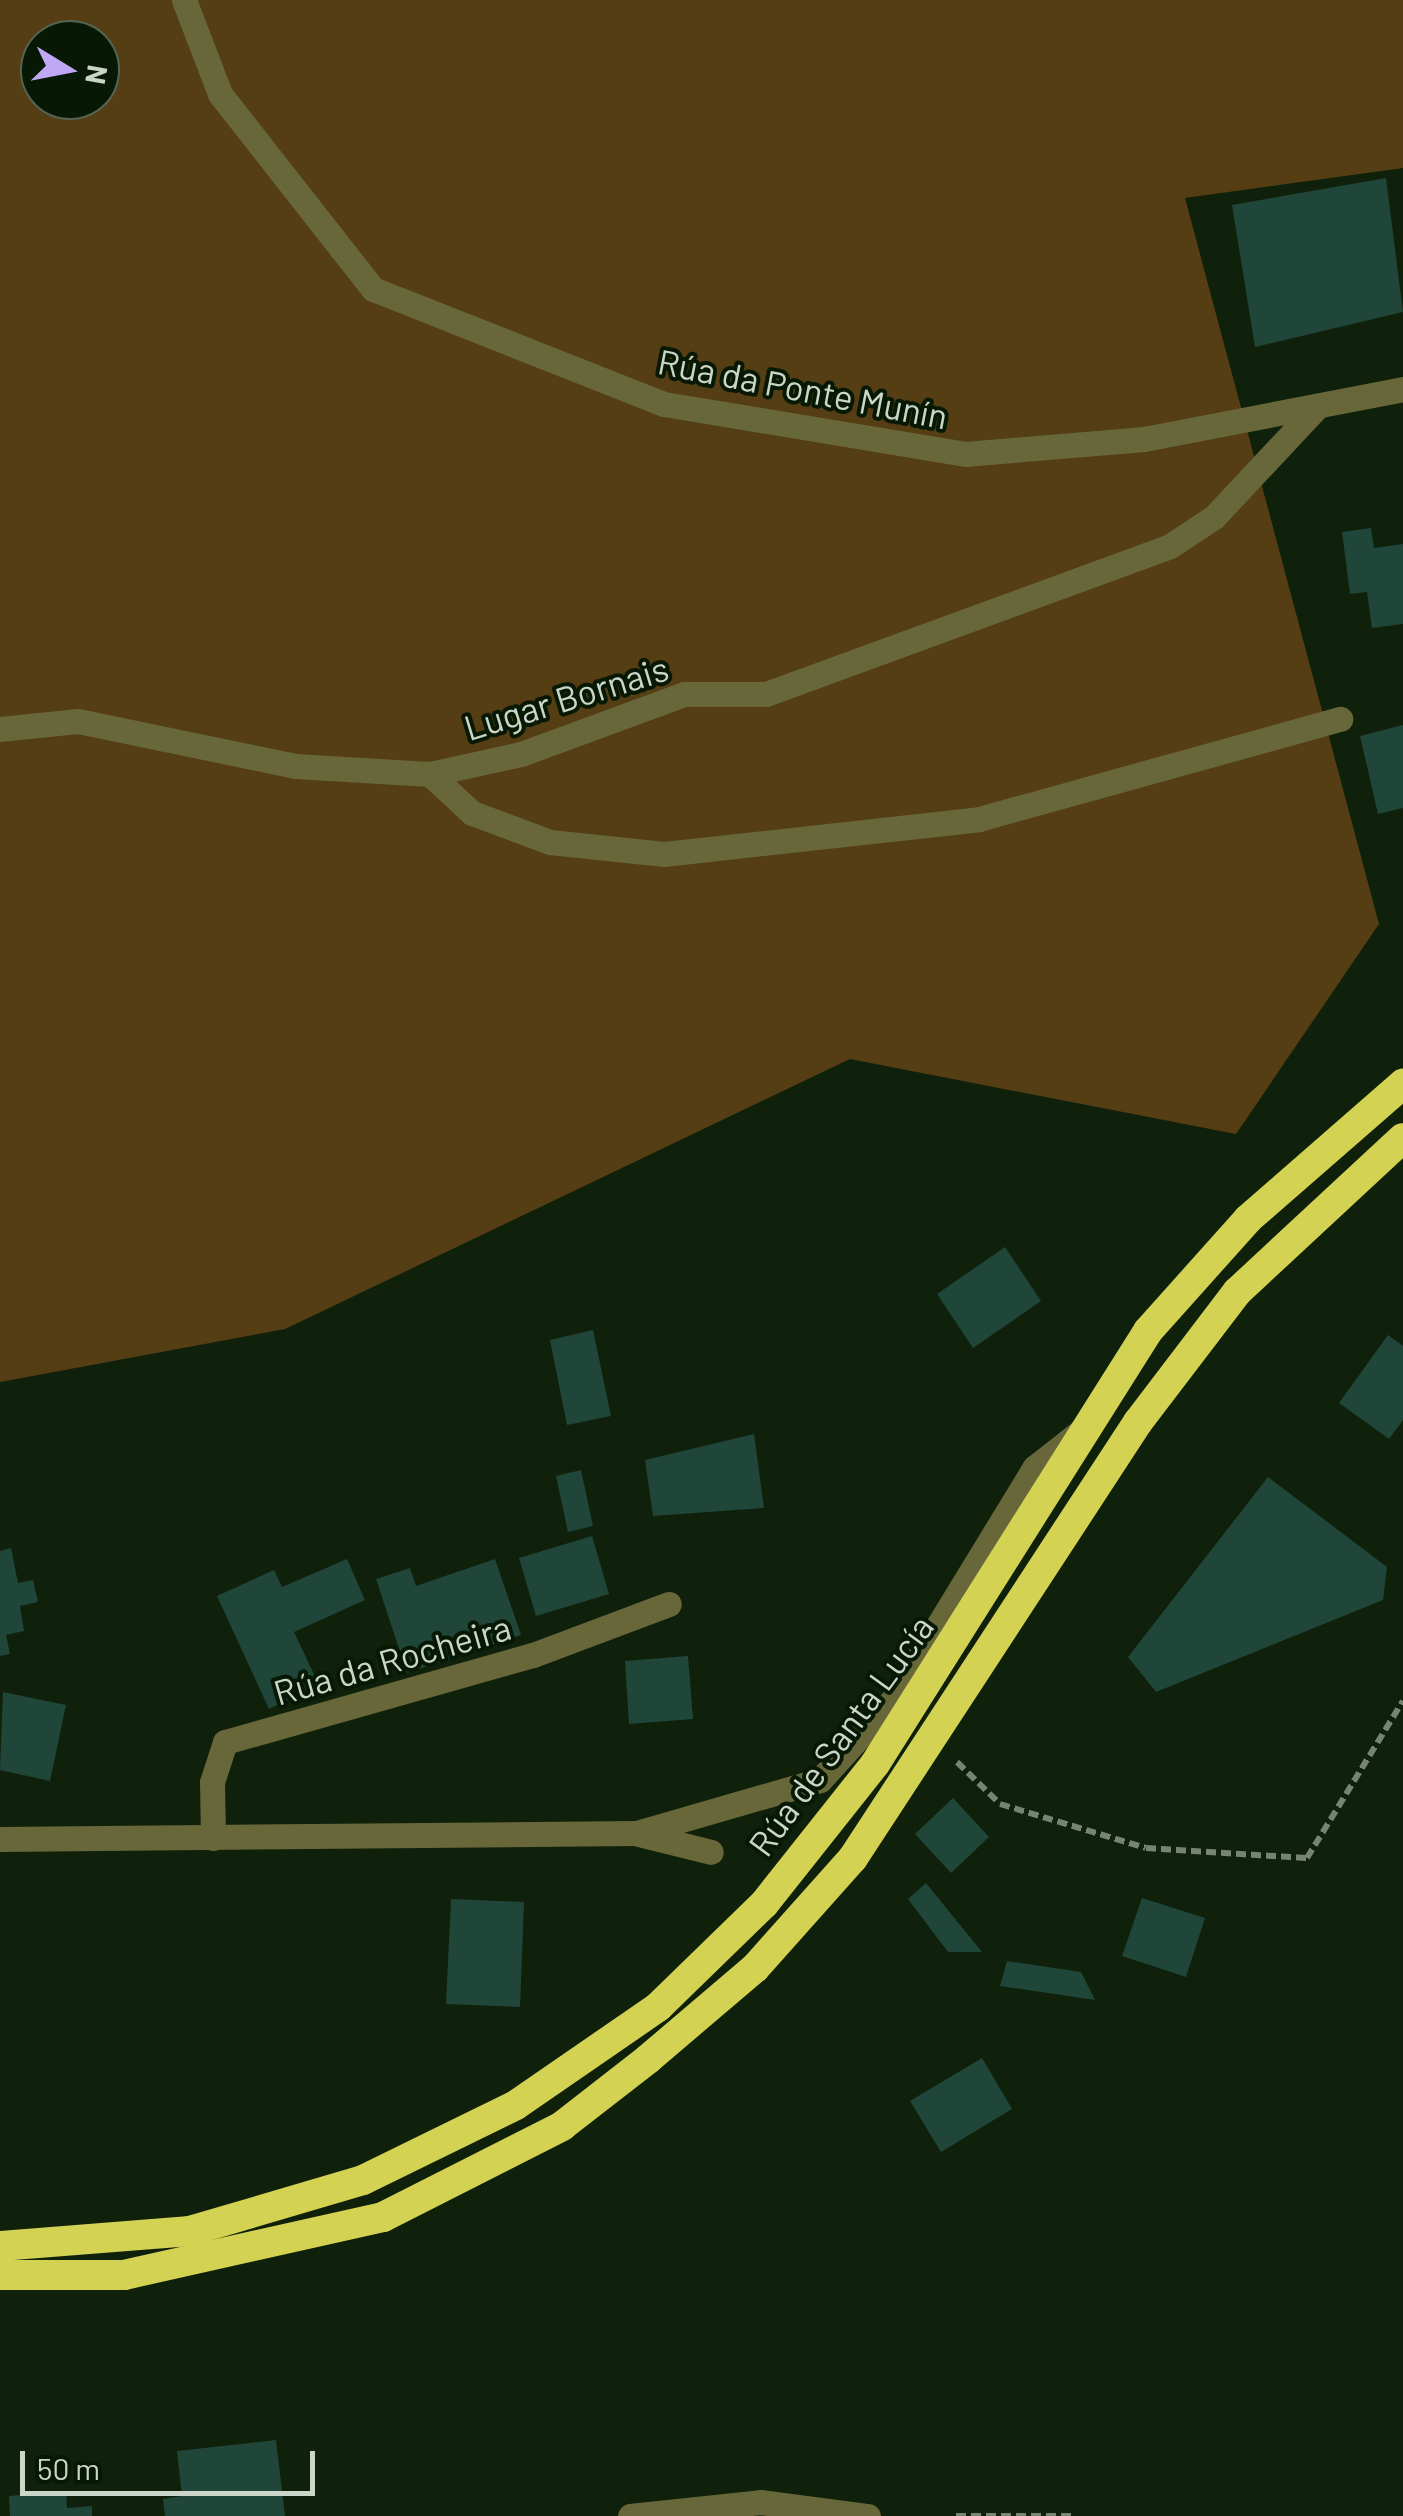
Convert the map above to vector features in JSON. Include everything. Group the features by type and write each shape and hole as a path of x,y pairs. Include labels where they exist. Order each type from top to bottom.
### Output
{"highway":[{"name":"Rúa de Santa Lucía","path":"0,2246 190,2231 363,2180 516,2106 658,2008 764,1904 875,1764 1148,1331 1248,1219 1403,1084"},
{"name":"Rúa de Santa Lucía","path":"0,2275 124,2275 382,2218 562,2126 756,1968 852,1858 1138,1422 1237,1292 1403,1138"}],"street":[{"name":"Rúa da Ponte Munín","path":"184,0 220,94 373,289 664,404 965,454 1144,439 1403,389"},
{"name":"Lugar Bornais","path":"0,728 78,721 295,766 430,774 521,754 684,694 766,694 850,670 1170,546 1214,517 1316,408"},
{"path":"430,774 472,813 550,842 664,854 978,819 1340,720"},
{"path":"635,1833 820,1780 892,1701 1036,1468 1086,1427"},
{"name":"Rúa da Rocheira","path":"213,1838 212,1782 225,1742 533,1656 669,1604"},
{"path":"0,1840 635,1833 711,1852"},
{"path":"630,2516 760,2502 868,2516"}],"path":[{"path":"933,1739 1000,1804 1146,1848 1308,1858 1403,1701"},
{"path":"956,2516 1076,2516"}],"shaded area":[{"path":"0,0 1403,0 1403,168 1185,198 1379,924 1236,1134 850,1059 285,1329 0,1382"}],"building":[{"path":"1386,178 1403,312 1255,347 1232,205"},
{"path":"1371,528 1374,548 1403,544 1403,624 1372,628 1367,592 1350,594 1342,532"},
{"path":"1403,725 1403,808 1378,814 1360,736"},
{"path":"1005,1247 1041,1301 973,1348 937,1294"},
{"path":"593,1330 611,1416 567,1425 550,1340"},
{"path":"1388,1335 1403,1346 1403,1420 1389,1439 1339,1403"},
{"path":"754,1434 764,1508 653,1516 645,1460"},
{"path":"581,1470 593,1526 568,1532 556,1476"},
{"path":"1268,1477 1387,1567 1383,1600 1156,1692 1128,1657"},
{"path":"592,1536 609,1594 536,1616 519,1558"},
{"path":"11,1548 18,1583 33,1580 38,1602 20,1606 24,1631 6,1635 10,1654 0,1656 0,1551"},
{"path":"347,1559 365,1600 294,1632 319,1685 269,1709 217,1596 274,1570 282,1587"},
{"path":"495,1559 521,1635 407,1673 376,1579 410,1568 416,1586"},
{"path":"688,1656 693,1719 629,1724 625,1661"},
{"path":"3,1692 66,1705 50,1781 0,1770"},
{"path":"953,1798 989,1837 951,1873 915,1834"},
{"path":"926,1883 982,1952 948,1952 908,1899"},
{"path":"1142,1898 1205,1918 1186,1977 1122,1956"},
{"path":"451,1899 524,1902 520,2007 446,2004"},
{"path":"1007,1961 1081,1972 1095,2000 1000,1986"},
{"path":"982,2058 1012,2109 941,2152 910,2101"},
{"path":"276,2440 285,2516 165,2516 163,2499 182,2496 177,2451"},
{"path":"66,2491 67,2508 92,2506 92,2516 10,2516 9,2496"}]}
